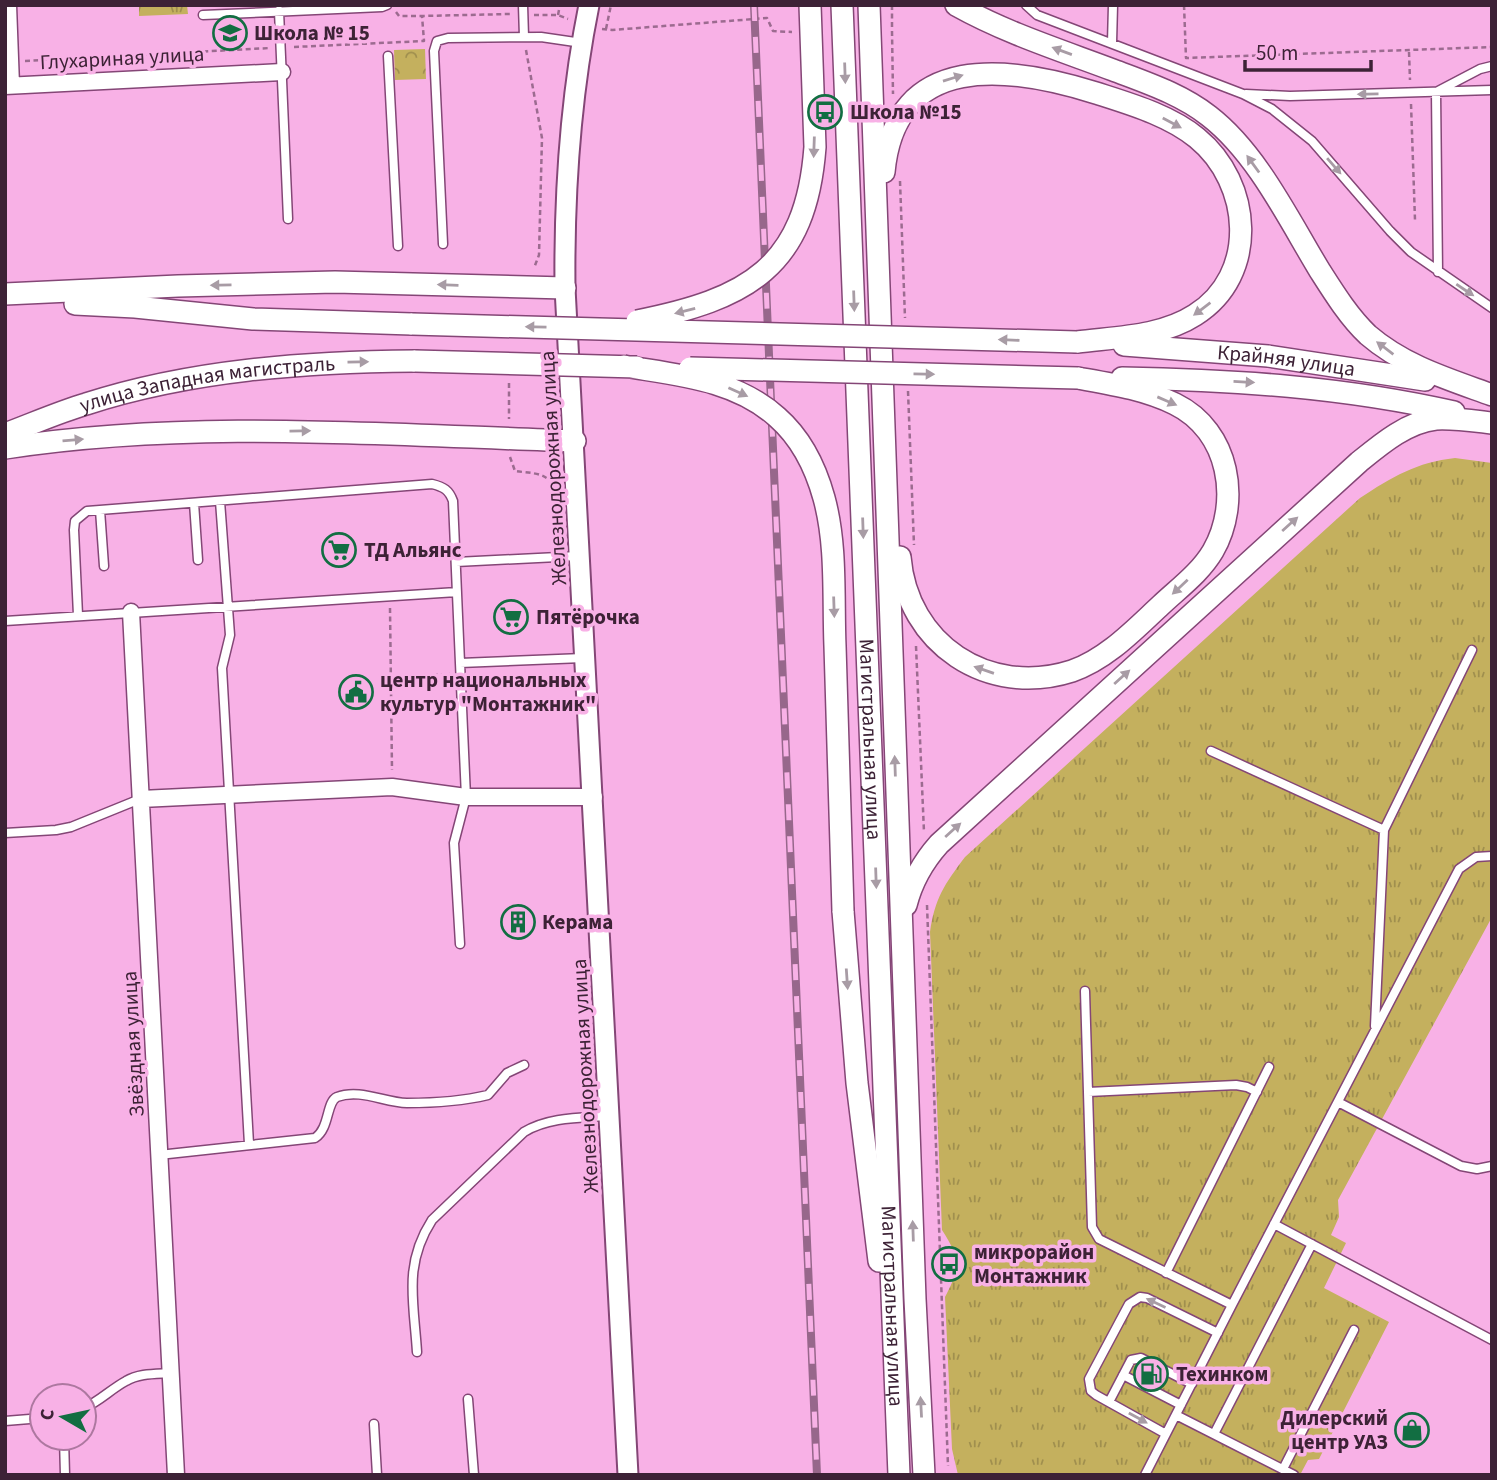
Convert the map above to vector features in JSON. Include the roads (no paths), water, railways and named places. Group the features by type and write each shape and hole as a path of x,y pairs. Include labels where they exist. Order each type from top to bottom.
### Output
{"main road":[{"path":"600,328 668,315 721,299 761,274 784,250 797,228 813,171 815,119 810,5"},
{"name":"Магистральная улица","path":"842,5 899,1475"},
{"name":"Магистральная улица","path":"869,5 915,1299 924,1475"},
{"path":"956,5 1019,35 1157,87 1208,115 1227,131 1257,168 1334,292 1366,332 1402,360 1492,396"},
{"path":"600,328 1077,342 1147,333 1173,326 1194,316 1211,304 1225,287 1235,268 1240,250 1241,213 1230,178 1215,155 1197,137 1153,113 1065,84 1009,73 978,73 939,83 914,99 896,124 889,142 884,173 885,250 879,310"},
{"path":"5,294 335,282 565,288"},
{"name":"улица Западная магистраль","path":"5,305 91,304 253,319 600,328"},
{"name":"Крайняя улица","path":"1077,342 1317,362 1412,377 1492,396"},
{"name":"улица Западная магистраль","path":"5,434 86,404 190,380 288,366 415,361 624,366"},
{"path":"624,366 699,379 745,394 779,418 802,448 815,471 825,500 832,564 843,911 857,1083 897,1408"},
{"path":"624,366 1078,378 1132,388 1178,405 1196,419 1219,449 1229,489 1228,509 1222,531 1212,553 1198,571 1117,646 1074,670 1025,678 1006,677 975,667 941,644 915,610 902,580 894,479 882,409"},
{"name":"Крайняя улица","path":"1078,378 1203,379 1317,388 1395,399 1492,423"},
{"path":"902,932 906,902 915,879 926,859 939,844 1366,456 1392,438 1420,423 1435,419 1492,423"},
{"path":"5,448 116,436 217,431 325,430 575,440"}],"street":[{"path":"8,5 8,85"},
{"name":"Железнодорожная улица","path":"589,5 568,139 565,288 575,440 574,556 586,658 628,1475"},
{"name":"Глухариная улица","path":"8,85 282,72"},
{"name":"Звёздная улица","path":"131,612 176,1475"},
{"path":"141,799 392,787 466,797 594,797"}],"lane":[{"path":"203,15 389,5"},
{"path":"523,5 524,37"},
{"path":"1026,5 1037,15 1243,94 1272,109 1312,141 1411,252 1492,308"},
{"path":"1112,43 1113,5"},
{"path":"279,11 288,219"},
{"path":"443,244 434,51 437,41 448,38 524,37 582,43"},
{"path":"388,56 398,246"},
{"path":"1436,92 1480,69 1492,66"},
{"path":"1243,94 1290,96 1492,90"},
{"path":"1436,92 1438,272"},
{"path":"78,615 74,530 75,522 87,511 432,484 442,486 450,492 453,501 466,797 454,843 460,944"},
{"path":"220,501 230,635 222,668 249,1144"},
{"path":"194,503 198,560"},
{"path":"100,510 104,566"},
{"path":"456,562 574,556"},
{"path":"5,621 457,592"},
{"path":"1375,1030 1384,830 1472,650"},
{"path":"460,663 586,658"},
{"path":"1211,751 1384,830"},
{"path":"5,833 71,827 141,799"},
{"path":"1145,1475 1459,869 1475,857 1492,856"},
{"path":"1085,991 1094,1234 1099,1239 1232,1304"},
{"path":"159,1155 315,1138 322,1133 331,1102 339,1097 367,1095 408,1103 481,1097 495,1089 508,1073 524,1065"},
{"path":"1167,1273 1269,1068"},
{"path":"1088,1092 1236,1085 1257,1092"},
{"path":"1338,1102 1461,1166 1477,1169 1492,1166"},
{"path":"417,1352 414,1261 422,1236 432,1220 524,1132 535,1125 555,1120 610,1115"},
{"path":"1275,1224 1492,1340"},
{"path":"1214,1434 1312,1244"},
{"path":"1166,1434 1091,1391 1089,1379 1133,1300 1147,1297 1217,1333"},
{"path":"1283,1469 1354,1330"},
{"path":"1109,1402 1131,1360 1141,1358 1192,1384"},
{"path":"98,1402 137,1376 170,1373"},
{"path":"1123,1375 1181,1405"},
{"path":"468,1399 474,1475"},
{"path":"1176,1415 1294,1475"},
{"path":"5,1421 28,1420"},
{"path":"374,1424 377,1475"},
{"path":"64,1452 65,1475"}],"railway":[{"path":"754,5 817,1475"}],"place":[{"name":"Школа № 15","path":"230,33"},
{"name":"Школа №15","path":"825,112"},
{"name":"ТД Альянс","path":"339,550"},
{"name":"Пятёрочка","path":"511,617"},
{"name":"центр национальных культур \"Монтажник\"","path":"356,692"},
{"name":"Керама","path":"518,922"},
{"name":"микрорайон Монтажник","path":"949,1264"},
{"name":"Техинком","path":"1151,1374"},
{"name":"Дилерский центр УАЗ","path":"1412,1430"}]}
